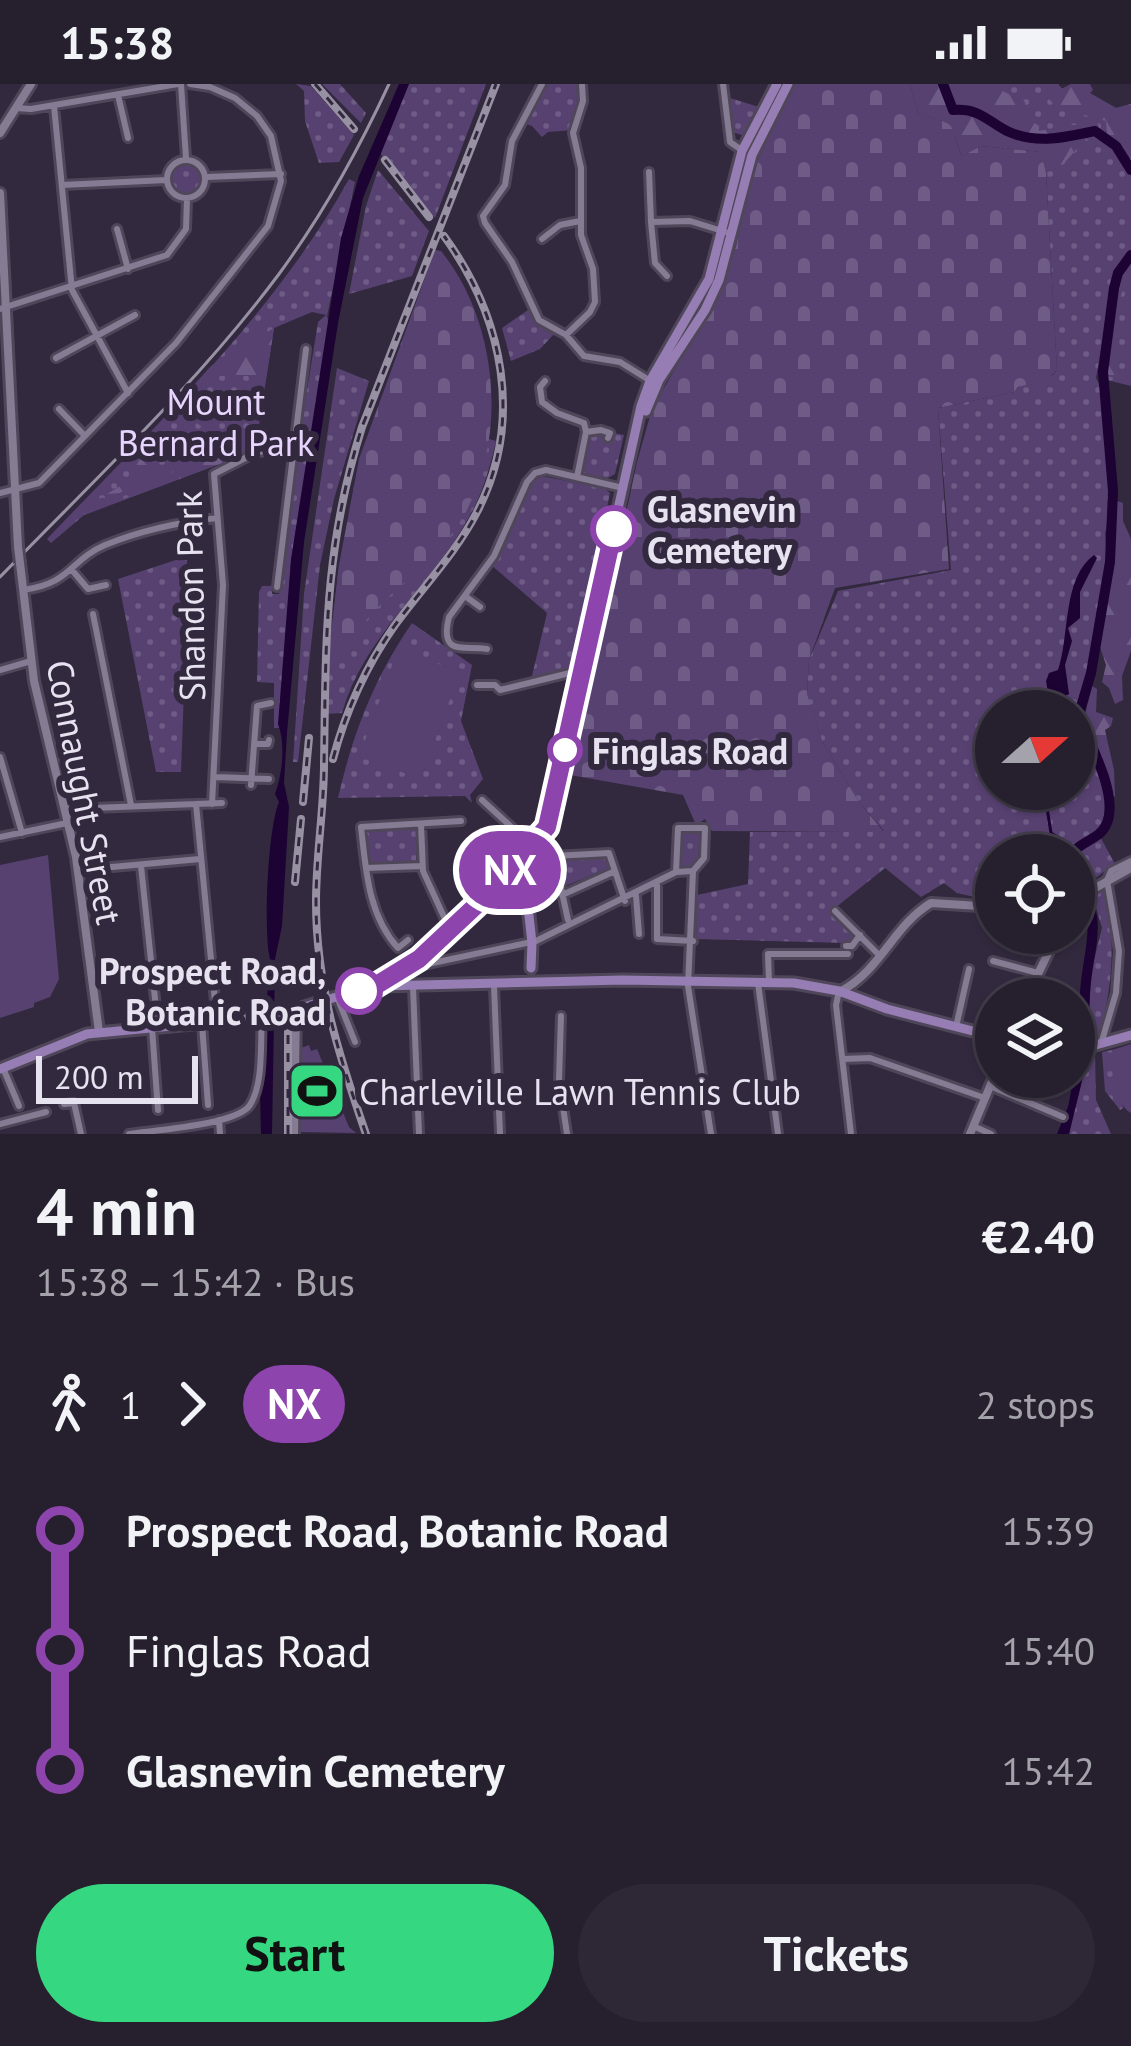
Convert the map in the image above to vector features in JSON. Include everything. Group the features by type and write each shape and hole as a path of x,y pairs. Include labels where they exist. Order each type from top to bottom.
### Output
{"main road":[{"path":"1,1068 99,1032 276,1016 375,986 415,962 532,847 554,809 628,461 654,383 704,310 723,270 747,153 777,84"},
{"path":"747,153 788,84"},
{"path":"515,985 531,968 524,856"},
{"path":"504,876 514,876 524,885"},
{"path":"413,987 415,962"},
{"path":"531,968 544,982"},
{"path":"375,986 764,982 839,992 975,1032"},
{"path":"1095,1046 1131,1035"}],"street":[{"path":"0,133 31,84"},
{"path":"16,108 179,84 186,160"},
{"path":"0,493 37,484 201,313 268,226 279,197 281,174 272,136 257,116 226,92 190,84"},
{"path":"542,84 512,141 505,184 484,216 512,262 533,312 566,335 580,354 620,362 654,383"},
{"path":"566,335 595,302 593,268 580,221 581,168 573,133 583,101 582,84"},
{"path":"723,84 730,142 747,153"},
{"path":"118,95 128,138"},
{"path":"54,106 72,287 128,393"},
{"path":"166,180 174,163 186,160 197,164 206,178"},
{"path":"649,172 655,263 667,276"},
{"path":"206,178 281,174"},
{"path":"166,180 175,196 188,199 202,190 206,178"},
{"path":"62,185 166,180"},
{"name":"Connaught Street","path":"0,194 15,431 14,490 31,661 68,809 99,1032"},
{"path":"4,308 167,255 188,224 188,199"},
{"path":"542,239 560,225 580,221"},
{"path":"651,222 690,221 728,233"},
{"path":"116,229 128,269"},
{"path":"56,358 135,315"},
{"path":"277,587 306,349"},
{"path":"545,381 540,388 542,402 584,423 577,477"},
{"path":"58,410 85,436"},
{"path":"586,432 604,430 608,438"},
{"name":"Shandon Park","path":"196,804 217,804 224,585 215,471 257,452 294,448"},
{"path":"487,649 458,650 448,634 449,617 505,538 531,477 546,470 623,488"},
{"path":"23,590 51,585 106,545 185,522 217,518"},
{"path":"72,570 88,589 106,585"},
{"path":"464,596 481,608"},
{"path":"93,614 131,805"},
{"path":"1,669 31,661"},
{"path":"477,685 500,690 582,670"},
{"path":"253,782 257,706 271,704"},
{"path":"256,744 269,740"},
{"path":"0,757 22,832"},
{"path":"216,777 253,782 269,778"},
{"path":"482,800 532,847"},
{"path":"68,809 196,804 217,1022"},
{"path":"408,940 398,948 380,927 362,826 460,821"},
{"path":"0,837 70,822"},
{"path":"422,824 422,866 450,929"},
{"path":"676,872 678,828 705,828 704,858 693,871 690,982 711,1134"},
{"path":"547,843 568,920"},
{"path":"554,856 606,851 625,901"},
{"path":"79,870 200,859"},
{"path":"1095,886 1131,865"},
{"path":"141,866 158,1110"},
{"path":"366,868 422,866"},
{"path":"415,962 428,964 532,943 636,896 676,872 693,871"},
{"path":"562,895 614,872"},
{"path":"1100,1044 1116,993 1119,951 1107,879"},
{"path":"657,884 658,939 693,940"},
{"path":"636,896 639,934"},
{"path":"851,1134 836,1005 839,992 860,980 919,910 931,903 975,906"},
{"path":"835,911 880,956"},
{"path":"778,1134 764,982 767,954 847,950 860,935"},
{"path":"1036,978 1048,954"},
{"path":"993,961 1038,973"},
{"path":"956,1027 970,969"},
{"path":"494,986 500,1134"},
{"path":"413,987 419,1134"},
{"path":"327,1000 356,1042"},
{"path":"294,1134 296,1010"},
{"path":"561,1016 559,1080 568,1108 567,1134"},
{"path":"129,1134 219,1120 250,1105 262,1018"},
{"path":"202,1024 208,1105"},
{"path":"843,1059 871,1058 975,1094"},
{"path":"1,1068 22,1112"},
{"path":"985,1098 972,1130 992,1134"},
{"path":"1020,1098 1063,1117"},
{"path":"64,1104 74,1103 80,1134"},
{"path":"0,1124 22,1112 46,1112"},
{"path":"219,1120 220,1134"}],"green space":[{"path":"296,84 311,86 354,135 339,162 319,163 305,121 304,91"},
{"path":"322,84 340,84 366,113 361,123"},
{"path":"409,84 486,84 435,218 379,152"},
{"path":"542,84 582,84 583,101 574,130 548,132 542,137 520,122"},
{"name":"Glasnevin Cemetery","path":"794,84 910,84 918,113 951,126 962,156 981,146 1041,152 1046,173 1057,370 1048,379 1014,392 938,408 949,569 835,588 809,660 807,694 822,741 859,802 884,832 712,831 705,819 696,825 683,795 570,775 652,409 721,289 752,172"},
{"path":"910,84 1058,84 1062,89 1071,84 1116,108 1131,104 1131,386 1107,380 1119,280 1113,279 1096,378 1101,388 1111,506 1105,533 1108,577 1088,671 1083,690 975,690 975,810 1095,810 1095,758 1105,804 1098,833 1115,864 1095,878 1095,834 975,834 975,897 957,893 944,883 921,897 885,868 835,908 833,913 853,936 846,943 696,939 697,895 748,884 750,832 884,831 859,802 822,741 807,695 809,660 838,591 951,570 938,408 1014,392 1057,370 1041,153"},
{"path":"910,84 992,86 1025,102 1025,117 1039,131 1096,121 1104,135 1097,141 1086,139 1065,162 1046,173 1041,152 981,146 962,156 950,126 918,113"},
{"path":"1039,84 1058,84 1062,89 1090,84 1090,93 1116,108 1131,104 1131,165 1122,150 1127,145 1117,145 1107,133 1106,121 1055,107"},
{"path":"730,98 759,107 745,136 732,132"},
{"path":"185,163 196,168 201,179 196,190 185,195 174,190 169,179 174,168"},
{"path":"378,170 429,231 412,276 349,294 366,206"},
{"name":"Mount Bernard Park","path":"349,179 355,182 327,316 291,560 280,728 274,728 274,683 257,682 259,592 262,586 273,586 272,594 279,594 318,322 326,315 312,312 274,328 255,450 84,515 51,543 47,539 249,323 319,229"},
{"path":"435,250 441,251 462,282 487,355 490,433 482,471 448,539 363,624 326,678 339,565 359,459"},
{"path":"1128,265 1131,272 1121,295 1115,370 1131,376 1131,383 1104,375 1117,280"},
{"path":"528,310 536,321 556,332 540,349 511,361 502,328"},
{"path":"274,328 255,450 239,459 233,457 233,450 247,442 256,393 248,376 213,376 198,395 202,427 175,406 211,366"},
{"path":"337,368 369,381 320,565 298,762 293,762 304,594"},
{"path":"601,432 610,440 614,433 624,435 615,474 608,478 582,471 588,437"},
{"path":"489,439 496,441 491,461 468,519 366,660 342,713 326,714 326,678 334,665 329,654 339,565 475,487"},
{"path":"185,440 210,452 227,453 228,461 84,515 96,499 110,498 102,504 107,506 135,494 133,485 107,494 134,478 132,457 136,453 160,480 181,467 171,455"},
{"path":"540,471 541,476 610,493 575,668 531,680 547,613 490,564 527,482"},
{"path":"1117,501 1123,503 1123,521 1131,539 1131,651 1122,676 1123,700 1115,704 1102,682 1106,665 1100,647"},
{"path":"187,560 188,580 181,772 156,772 118,579"},
{"path":"412,623 472,665 461,721 483,779 470,795 472,803 465,796 338,798 366,707"},
{"path":"398,649 460,672 421,779 359,757"},
{"path":"1092,686 1097,689 1096,712 1113,718 1105,730 1114,770 1115,796 1111,799 1095,742 1095,690"},
{"path":"418,825 416,864 369,865 365,828"},
{"path":"681,829 700,829 698,860 693,866 682,866"},
{"path":"48,855 59,979 50,997 0,1018 0,865"},
{"path":"606,856 609,868 565,886 561,859"},
{"path":"1106,886 1112,944 1110,981 1095,1039 1095,978 1091,972 1102,928 1095,892"},
{"path":"1131,1044 1131,1113 1117,1094 1112,1050"},
{"name":"Charleville Lawn Tennis Club","path":"309,1045 311,1051 317,1049 349,1127 356,1133 300,1132 298,1049"},
{"path":"1112,1050 1120,1110 1105,1091 1102,1052"},
{"path":"1095,1054 1096,1100 1111,1134 1069,1134 1078,1098 1095,1098"}],"shaded area":[{"path":"399,84 409,84 363,198 304,542 284,783 289,807 282,926 275,959 272,1134 261,1134 270,959 268,880 279,802 275,794 282,759 278,724 291,560 341,238 359,176"},
{"path":"1094,555 1097,558 1080,592 1080,618 1068,628 1072,641 1065,665 1068,690 1048,690 1049,673 1058,670 1068,608 1084,565"},
{"path":"1070,1098 1078,1098 1069,1134 1057,1134"}],"waterway":[{"path":"943,84 953,110 976,113 1018,135 1051,138 1095,131 1116,146 1131,170"},
{"path":"1095,836 1106,825 1109,800 1102,770 1078,717 1091,673 1110,562 1113,491 1103,372 1114,288 1131,255"},
{"path":"1047,810 1053,834"},
{"path":"1087,978 1090,954"}],"tram line":[{"path":"0,577 144,430 247,315 325,205 389,84"}],"railway":[{"path":"315,84 354,129"},
{"path":"366,1134 331,1020 317,933 334,554 362,427 496,84"},
{"path":"385,160 429,217"},
{"path":"333,759 375,656 476,514 500,443 503,407 493,335 481,301 444,236"},
{"path":"303,802 309,738"},
{"path":"295,882 301,819"},
{"path":"288,1023 288,1134"}],"bus line":[{"name":"NX","path":"359,991 419,959 484,898 547,827 614,529"}],"place":[{"name":"Glasnevin Cemetery","path":"614,529"},
{"name":"Finglas Road","path":"565,750"},
{"name":"Prospect Road, Botanic Road","path":"359,991"},
{"name":"Charleville Lawn Tennis Club","path":"317,1091"}]}
